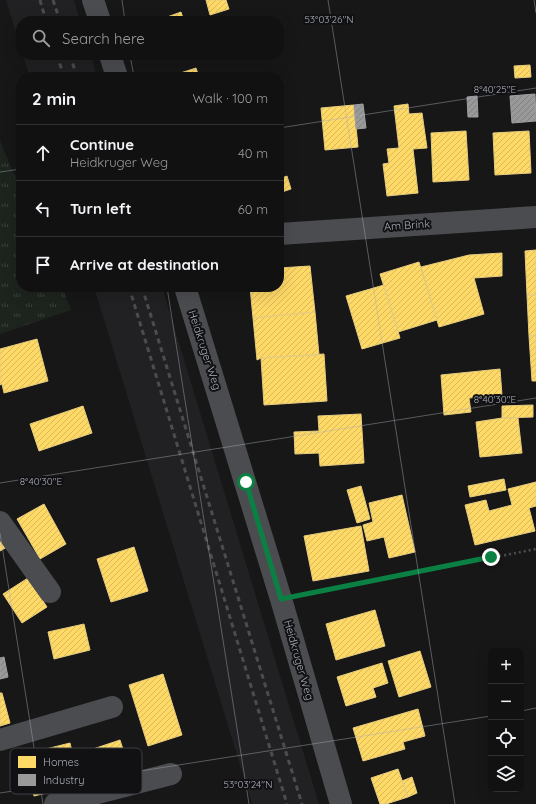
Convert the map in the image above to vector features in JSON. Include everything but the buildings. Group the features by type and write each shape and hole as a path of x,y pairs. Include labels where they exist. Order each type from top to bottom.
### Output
{"street":[{"path":"93,0 98,16"},
{"path":"112,60 115,72"},
{"name":"Am Brink","path":"284,234 536,216"},
{"name":"Heidkruger Weg","path":"187,292 281,599 341,804"},
{"path":"0,522 50,592"},
{"path":"0,740 112,707"},
{"path":"142,782 171,774"},
{"path":"55,804 94,794"}],"path":[{"path":"281,599 536,548"}],"shaded area":[{"path":"6,0 74,0 79,16 16,16 16,33"},
{"path":"25,60 92,60 96,72 28,72"},
{"path":"96,292 164,292 319,804 252,804"}],"green space":[{"path":"0,141 16,179 16,292 64,292 71,310 0,334"}],"railway":[{"path":"40,0 45,16"},
{"path":"53,0 58,16"},
{"path":"59,60 62,72"},
{"path":"72,60 75,72"},
{"path":"131,292 287,804"},
{"path":"144,292 302,804"}],"route":[{"path":"246,482 281,599 491,557"}]}
